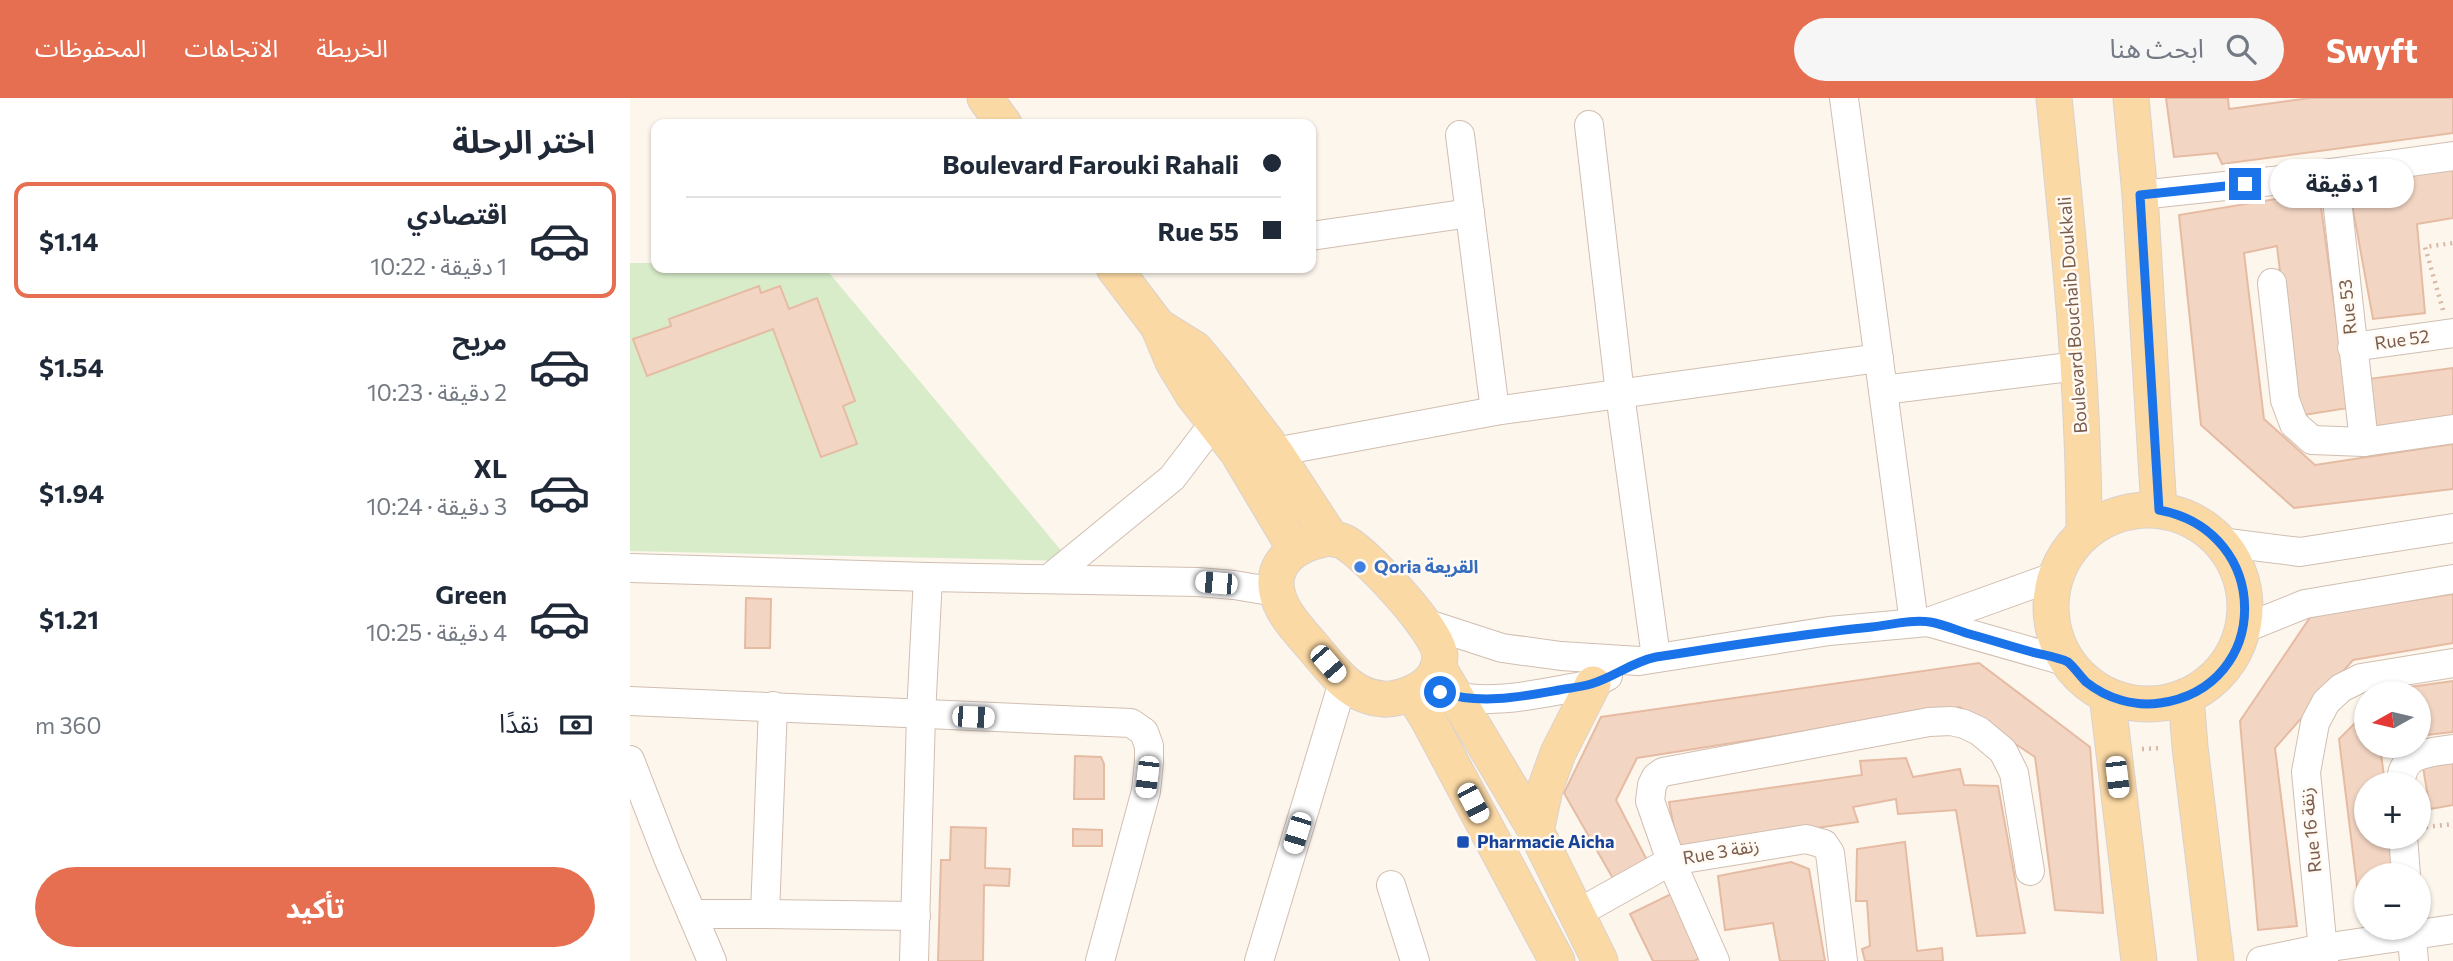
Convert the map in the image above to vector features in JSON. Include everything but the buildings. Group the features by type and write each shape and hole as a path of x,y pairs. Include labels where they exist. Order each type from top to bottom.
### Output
{"main road":[{"path":"985,98 1000,119"},
{"name":"Boulevard Bouchaib Doukkali","path":"2054,98 2075,295 2084,461 2084,533"},
{"path":"2131,98 2140,195 2159,510"},
{"path":"1118,273 1158,326 1173,362 1214,424 1238,453 1295,549"},
{"path":"1158,326 1195,349 1215,373 1275,452 1331,538"},
{"path":"2159,510 2189,519 2220,542 2232,559 2243,588 2243,629 2231,657 2219,673 2204,686 2186,696 2151,704 2124,701 2107,695 2085,681 2068,663 2055,635 2052,595 2056,576 2068,553 2084,533 2107,519 2124,513 2159,510"},
{"path":"1557,961 1430,721 1425,682 1440,654 1434,637 1425,623 1367,560 1346,542 1331,538 1312,541 1295,549 1281,563 1276,577 1276,592 1282,607 1297,628 1343,682 1362,694 1384,699 1425,682 1457,698 1536,831 1600,961"},
{"path":"1536,831 1545,789 1558,753 1593,684"},
{"path":"2107,695 2139,961"},
{"path":"2186,696 2216,961"}],"street":[{"path":"1844,98 1878,358 1921,622"},
{"path":"1589,125 1647,659"},
{"path":"1460,135 1495,411"},
{"path":"2140,195 2334,173 2453,156"},
{"name":"Rue 53","path":"2334,173 2364,442"},
{"path":"1316,235 1470,213"},
{"path":"2272,283 2285,400 2294,424 2312,440 2364,442 2453,429"},
{"name":"Rue 52","path":"2352,347 2451,334"},
{"path":"1275,452 1495,411 1878,358"},
{"path":"1883,390 2078,366"},
{"path":"1051,578 1172,478 1214,424"},
{"path":"2220,542 2300,552 2453,528"},
{"path":"630,568 1198,582 1276,592"},
{"path":"1425,623 1502,648 1561,656 1647,659 1829,631 1921,622 2056,576"},
{"path":"914,961 920,715 928,577"},
{"path":"2243,629 2305,604 2453,579"},
{"path":"1921,622 2068,663"},
{"path":"1457,698 1485,700 1593,684 1647,659"},
{"name":"Rue 16 زنقة","path":"2324,954 2306,772 2315,723 2326,702 2341,688 2361,678 2453,663"},
{"path":"1259,961 1343,682"},
{"path":"630,701 1131,723 1144,732 1149,746 1146,791 1100,961"},
{"path":"765,914 773,706"},
{"path":"1715,961 1671,861 1650,801 1652,785 1656,777 1663,772 1916,724 1951,721 1979,731 2003,751 2014,773 2030,871"},
{"path":"2402,772 2410,758 2453,749"},
{"path":"630,760 712,961"},
{"name":"Rue 3 زنقة","path":"1578,913 1671,861 1806,839 1824,844 1830,853 1843,961"},
{"path":"1391,885 1415,961"},
{"path":"692,914 916,916"},
{"path":"2261,961 2412,941 2453,929"}],"path":[{"path":"2451,334 2425,247 2453,243"},
{"path":"2114,751 2190,747"},
{"path":"2431,826 2453,824"}],"green space":[{"path":"630,263 651,263 651,273 829,273 1070,561 630,551"}],"place":[{"name":"Qoria القريعة","path":"1360,567"},
{"name":"Pharmacie Aicha","path":"1463,842"}],"route":[{"path":"1440,692 1457,698 1485,700 1538,693 1593,684 1639,661 1656,657 1829,631 1928,622 2068,663 2092,686 2124,701 2160,703 2196,692 2212,680 2231,657 2243,629 2245,598 2237,568 2220,542 2189,519 2159,510 2140,195 2245,184"}]}
